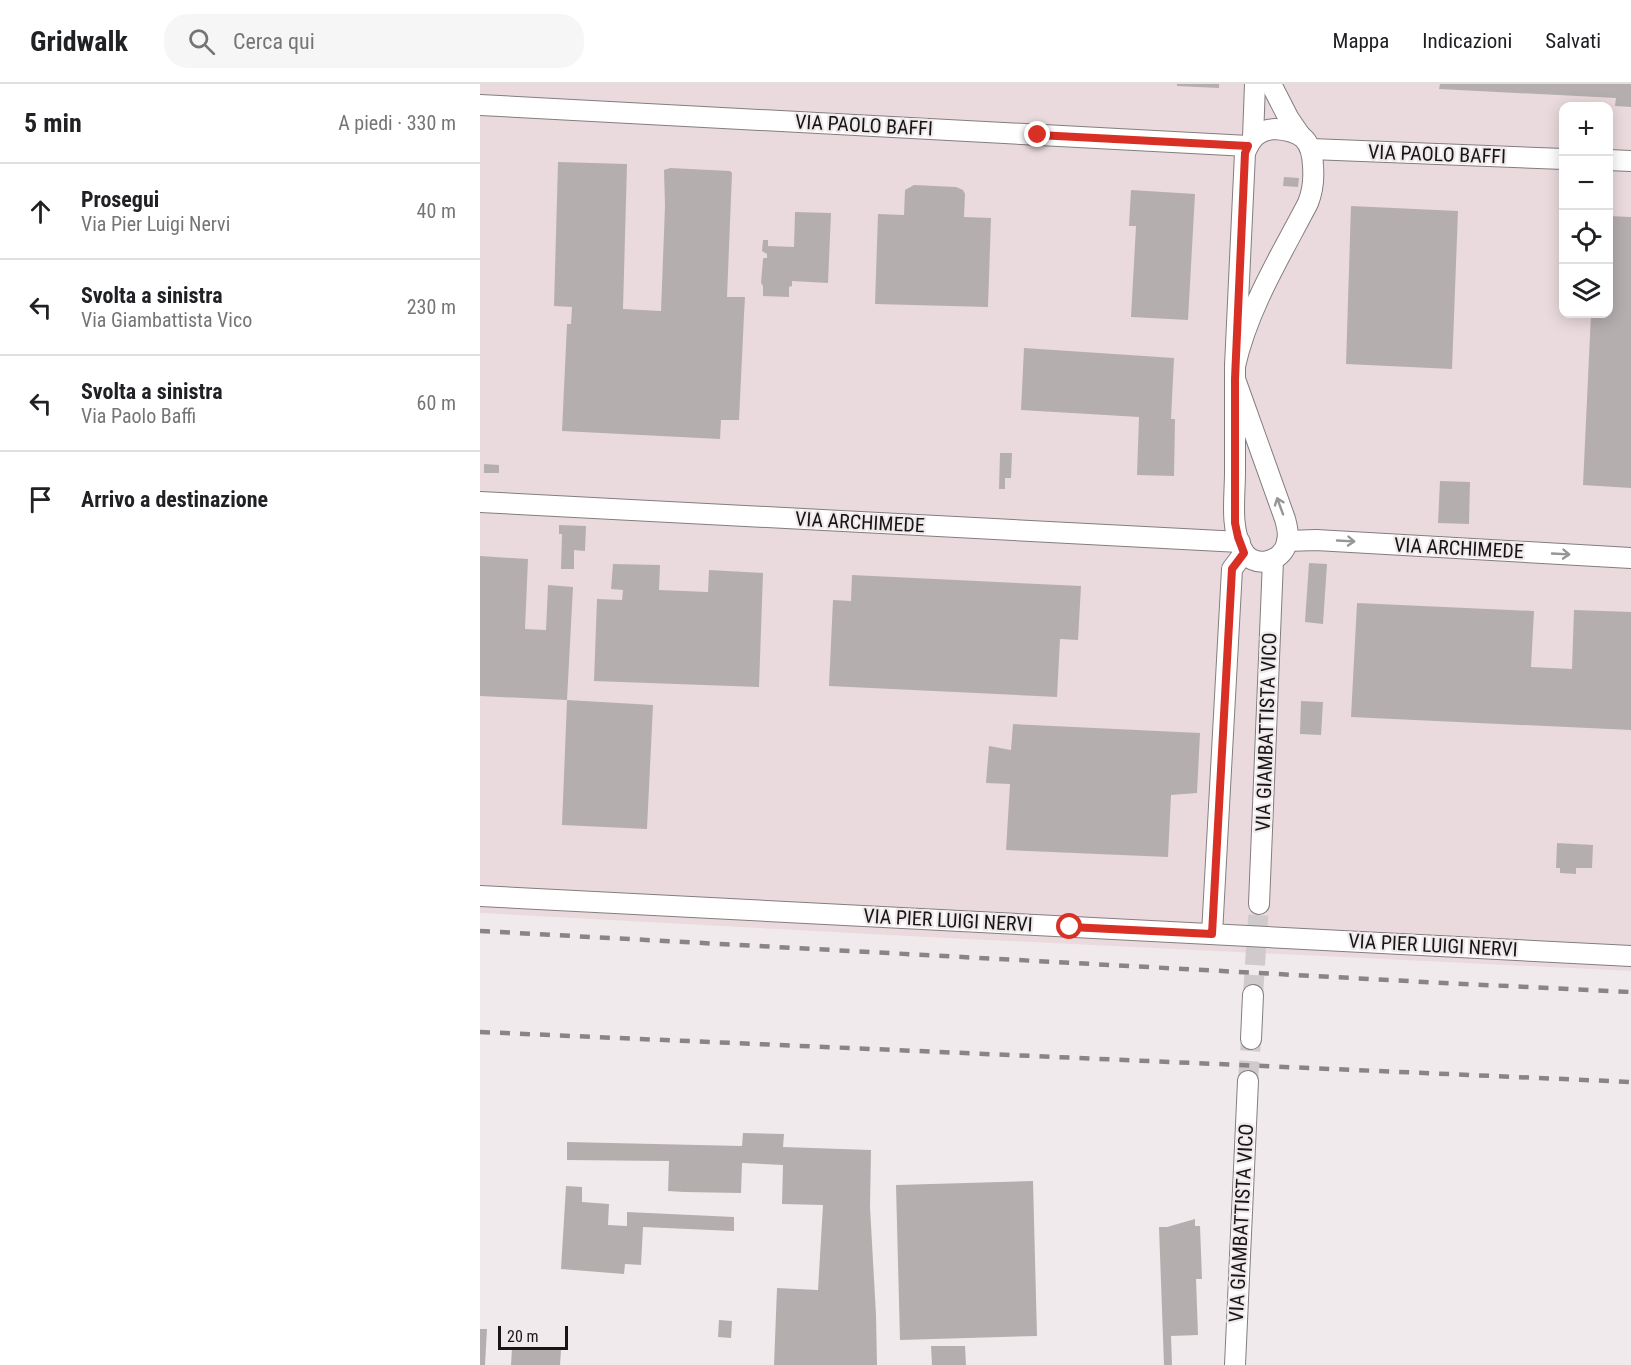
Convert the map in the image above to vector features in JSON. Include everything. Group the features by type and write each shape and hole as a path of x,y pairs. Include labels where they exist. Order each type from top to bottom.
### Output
{"street":[{"path":"1250,142 1255,84"},
{"path":"1271,84 1288,119 1305,142 1313,166 1313,192 1257,302 1242,340 1235,373 1287,530 1287,541 1280,555 1274,560 1257,562 1242,548 1235,523 1235,373 1245,153 1250,142 1258,133 1266,129 1287,129 1305,142"},
{"name":"VIA PAOLO BAFFI","path":"480,105 1250,142"},
{"name":"VIA PAOLO BAFFI","path":"1305,142 1559,159"},
{"path":"1613,160 1631,161"},
{"name":"VIA ARCHIMEDE","path":"480,502 1242,548"},
{"name":"VIA ARCHIMEDE","path":"1287,541 1316,540 1631,558"},
{"name":"VIA GIAMBATTISTA VICO","path":"1212,934 1232,569 1242,548"},
{"name":"VIA GIAMBATTISTA VICO","path":"1259,904 1274,560"},
{"name":"VIA PIER LUIGI NERVI","path":"480,896 1631,956"},
{"path":"1251,1039 1253,995"},
{"name":"VIA GIAMBATTISTA VICO","path":"1235,1365 1248,1081"}],"shaded area":[{"path":"480,84 1631,84 1631,971 480,913"}],"building":[{"path":"1177,84 1219,84 1219,88 1177,86"},
{"path":"1440,84 1631,84 1631,107 1615,106 1616,98 1439,89"},
{"path":"558,162 627,164 623,309 661,311 664,170 670,168 730,171 732,173 727,297 745,297 739,420 721,420 720,439 562,431 567,324 571,324 572,307 554,306"},
{"path":"1284,177 1299,178 1298,187 1283,186"},
{"path":"914,185 956,187 963,190 965,194 964,217 991,218 988,307 875,304 878,214 904,215 905,190"},
{"path":"1131,190 1195,194 1188,320 1131,317 1136,226 1129,226"},
{"path":"1351,206 1458,211 1452,369 1346,364"},
{"path":"795,212 831,213 828,283 792,281 792,286 789,287 789,297 763,296 761,283 763,259 767,258 767,254 762,251 763,240 768,240 768,246 794,247"},
{"path":"1613,216 1631,217 1631,488 1583,485 1591,318 1613,318"},
{"path":"1024,348 1174,358 1171,419 1175,419 1174,476 1137,475 1139,417 1021,410"},
{"path":"1000,453 1012,453 1011,478 1005,478 1005,489 999,489"},
{"path":"484,464 499,465 499,473 484,473"},
{"path":"1440,481 1470,482 1469,524 1438,523"},
{"path":"559,525 586,526 585,551 574,550 574,569 561,569 562,534 559,534"},
{"path":"480,556 528,559 525,629 546,630 548,585 573,587 567,700 480,696"},
{"path":"1309,563 1327,564 1323,624 1305,622"},
{"path":"613,564 660,565 659,590 708,592 709,570 763,573 759,687 594,681 597,599 622,600 623,590 611,589"},
{"path":"852,575 1081,586 1078,640 1060,639 1057,697 829,686 833,600 851,601"},
{"path":"1357,603 1534,611 1531,667 1572,669 1574,610 1631,612 1631,730 1351,717"},
{"path":"567,700 653,705 647,829 562,825"},
{"path":"1301,701 1323,702 1321,735 1300,734"},
{"path":"1013,724 1200,733 1197,793 1171,795 1168,857 1006,850 1010,784 986,783 989,746 1011,750"},
{"path":"1557,843 1593,845 1592,868 1576,868 1576,874 1560,873 1560,868 1556,868"},
{"path":"743,1133 784,1134 783,1147 871,1150 870,1207 877,1365 774,1365 777,1288 818,1290 823,1205 782,1204 783,1165 742,1163 741,1193 684,1192 668,1191 669,1161 567,1160 567,1142 742,1146"},
{"path":"1033,1181 1037,1336 900,1340 896,1185"},
{"path":"566,1186 582,1187 582,1202 609,1204 608,1225 627,1226 627,1212 734,1217 734,1231 643,1227 641,1265 625,1264 624,1274 561,1269"},
{"path":"1195,1219 1195,1226 1200,1226 1202,1279 1196,1279 1198,1335 1171,1336 1172,1365 1164,1365 1159,1227"},
{"path":"719,1320 732,1321 731,1338 718,1337"},
{"path":"480,1329 487,1329 485,1365 480,1365"},
{"path":"931,1346 965,1346 966,1365 932,1365"},
{"path":"512,1348 561,1350 560,1365 511,1365"}],"tunnel":[{"path":"1253,995 1259,904"},
{"path":"1248,1081 1251,1039"}],"railway":[{"path":"480,931 1631,992"},
{"path":"480,1032 1631,1082"}],"route":[{"path":"1038,135 1248,146 1245,153 1235,379 1235,523 1244,553 1232,569 1212,934 1070,927"}]}
